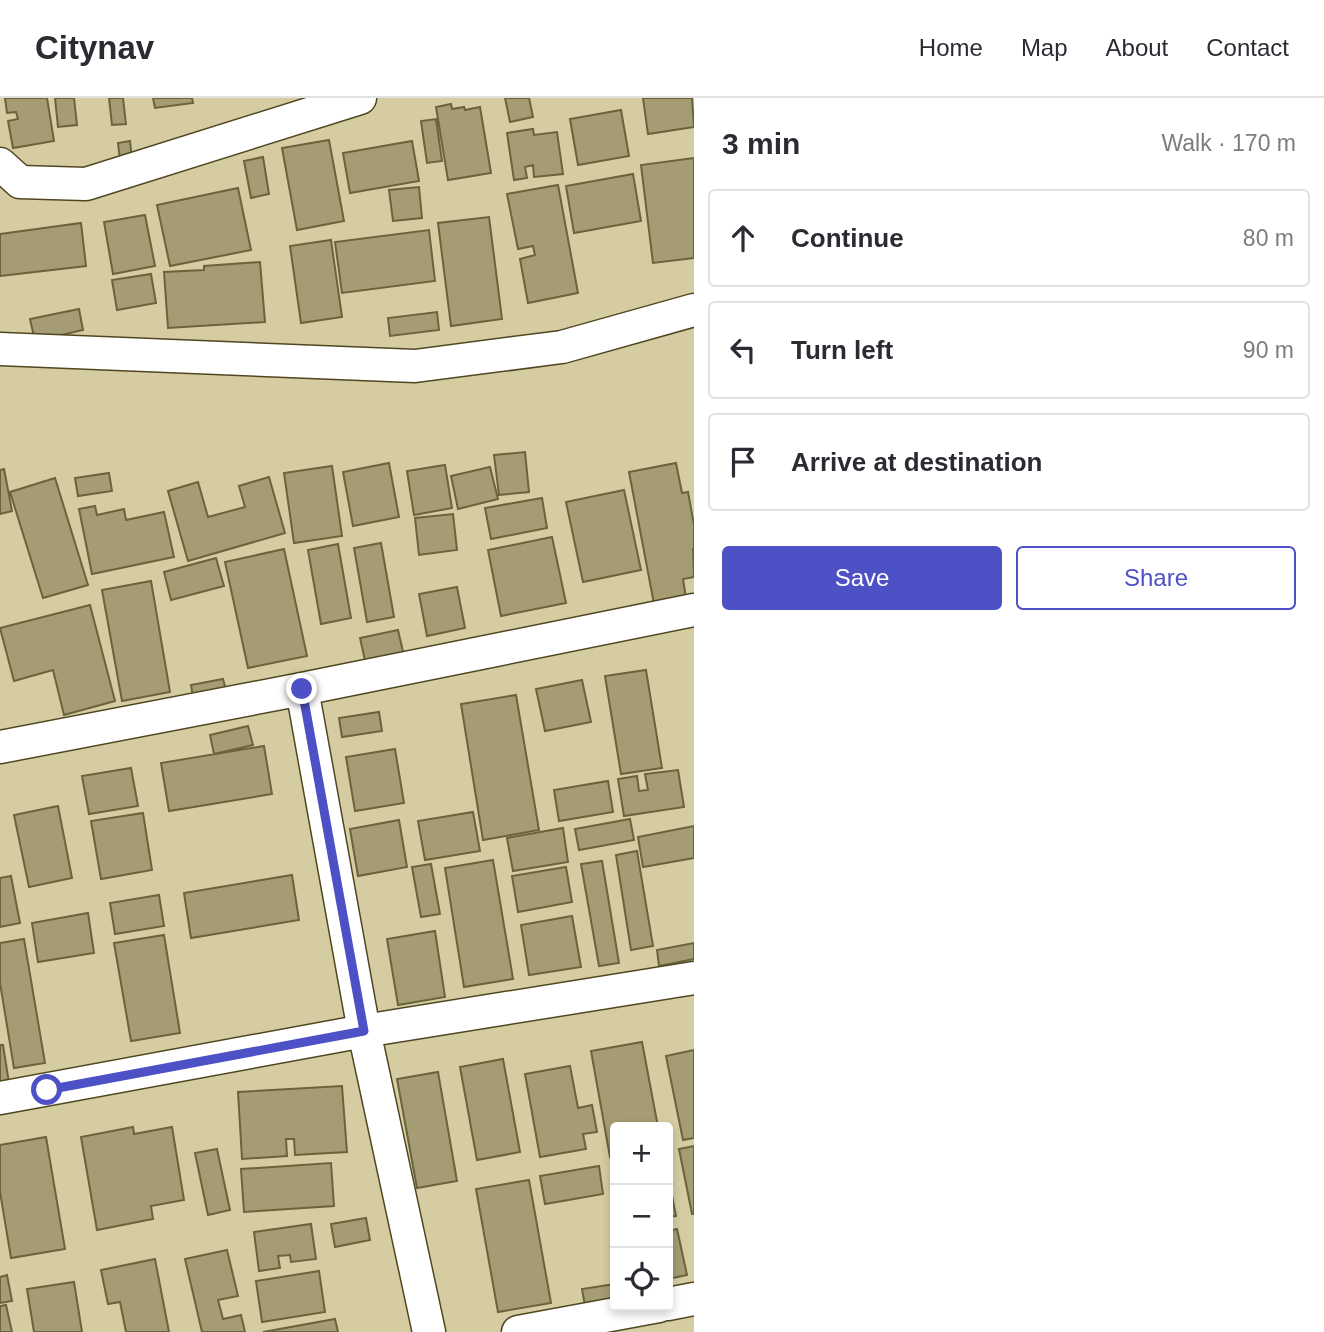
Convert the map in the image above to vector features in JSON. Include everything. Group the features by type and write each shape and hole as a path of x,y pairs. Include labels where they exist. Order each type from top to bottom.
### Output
{"street":[{"path":"0,164 20,182 86,184 360,98"},
{"path":"0,349 415,366 562,347 694,310"},
{"path":"0,747 694,610"},
{"path":"302,689 364,1031 429,1332"},
{"path":"0,1098 364,1031 694,978"},
{"path":"673,1303 694,1299"},
{"path":"519,1332 632,1311"}],"building":[{"path":"5,98 47,98 54,141 13,148 8,121 18,119 16,112 7,113"},
{"path":"55,98 74,98 77,125 58,127"},
{"path":"109,98 123,98 126,124 112,125"},
{"path":"153,98 192,98 193,103 155,108"},
{"path":"505,98 529,98 533,117 510,122"},
{"path":"643,98 692,98 694,127 648,134"},
{"path":"451,104 452,109 480,107 491,173 448,180 436,107"},
{"path":"621,110 629,156 578,165 570,119"},
{"path":"436,119 442,161 427,163 421,121"},
{"path":"533,129 534,135 557,132 563,174 534,177 533,165 525,167 527,178 514,180 507,133"},
{"path":"329,140 344,221 297,230 282,148"},
{"path":"130,141 132,159 120,160 118,143"},
{"path":"412,141 419,181 350,193 343,153"},
{"path":"263,157 269,194 251,198 244,161"},
{"path":"694,158 694,258 653,263 641,165"},
{"path":"633,174 641,221 574,233 566,186"},
{"path":"558,185 578,293 528,303 520,259 535,255 533,246 518,249 507,194"},
{"path":"419,187 422,218 393,221 389,190"},
{"path":"238,188 251,250 170,266 157,205"},
{"path":"145,215 155,266 113,274 104,222"},
{"path":"489,217 502,319 451,326 438,223"},
{"path":"81,223 86,266 0,276 0,234"},
{"path":"429,230 435,281 342,293 335,242"},
{"path":"331,240 342,317 301,323 290,246"},
{"path":"260,262 265,322 168,328 164,272 204,270 204,266"},
{"path":"151,274 156,303 117,310 112,280"},
{"path":"79,309 83,330 35,341 30,319"},
{"path":"437,312 439,330 390,336 388,318"},
{"path":"525,452 529,492 499,495 494,455"},
{"path":"389,463 399,517 353,526 343,472"},
{"path":"676,463 682,493 688,492 694,525 694,577 683,579 686,598 654,604 629,472"},
{"path":"445,465 452,508 414,515 407,471"},
{"path":"332,466 342,536 294,543 284,473"},
{"path":"490,467 498,499 458,509 451,476"},
{"path":"4,469 12,511 0,514 0,470"},
{"path":"109,473 112,491 78,496 75,478"},
{"path":"269,477 285,533 188,561 168,491 198,482 208,517 245,507 239,486"},
{"path":"55,478 88,585 43,598 10,492"},
{"path":"624,490 641,570 583,582 566,502"},
{"path":"542,498 547,528 491,539 485,508"},
{"path":"95,506 97,515 124,509 126,520 164,512 174,557 92,574 79,509"},
{"path":"453,514 457,550 419,555 415,518"},
{"path":"552,537 566,603 501,616 488,550"},
{"path":"381,543 394,617 367,622 354,548"},
{"path":"338,544 351,618 321,624 308,550"},
{"path":"284,549 307,656 248,668 225,562"},
{"path":"216,558 224,586 171,600 164,572"},
{"path":"151,581 170,692 122,701 102,590"},
{"path":"457,587 465,628 427,636 419,594"},
{"path":"90,605 115,701 64,715 53,670 14,681 0,628"},
{"path":"398,630 404,656 366,665 360,638"},
{"path":"646,670 662,768 621,774 605,676"},
{"path":"223,679 226,690 193,697 191,685"},
{"path":"582,680 591,722 545,731 536,689"},
{"path":"516,695 539,830 483,840 461,704"},
{"path":"379,712 382,731 342,737 339,718"},
{"path":"248,726 253,745 214,754 210,735"},
{"path":"264,746 272,794 169,811 161,763"},
{"path":"395,749 404,803 355,811 346,757"},
{"path":"131,768 138,806 89,814 82,776"},
{"path":"678,770 684,807 624,816 618,779 637,776 639,791 648,790 645,774"},
{"path":"608,781 613,812 559,821 554,790"},
{"path":"58,806 72,878 29,887 14,815"},
{"path":"473,812 480,851 425,860 418,821"},
{"path":"143,813 152,870 101,879 91,821"},
{"path":"630,819 634,840 579,850 575,829"},
{"path":"399,820 407,867 358,876 350,829"},
{"path":"694,826 694,858 643,867 638,837"},
{"path":"563,828 568,862 513,871 507,838"},
{"path":"637,851 653,946 631,950 616,855"},
{"path":"493,860 513,979 464,987 445,868"},
{"path":"602,861 619,963 599,966 581,864"},
{"path":"431,864 440,914 421,917 412,867"},
{"path":"566,867 572,902 518,912 512,876"},
{"path":"292,875 299,920 191,938 184,893"},
{"path":"11,876 20,923 0,927 0,878"},
{"path":"159,895 164,926 115,934 110,903"},
{"path":"88,913 94,953 38,962 32,923"},
{"path":"572,916 581,967 529,975 521,925"},
{"path":"435,931 445,997 398,1005 387,939"},
{"path":"164,935 180,1033 131,1041 114,943"},
{"path":"24,939 45,1063 14,1068 0,983 0,943"},
{"path":"694,943 694,959 659,966 657,950"},
{"path":"642,1042 657,1122 610,1122 610,1157 591,1051"},
{"path":"0,1045 3,1045 9,1083 0,1085"},
{"path":"694,1050 694,1138 683,1140 666,1056"},
{"path":"503,1059 520,1152 477,1160 460,1067"},
{"path":"570,1066 578,1108 592,1105 597,1132 583,1134 586,1149 540,1157 525,1074"},
{"path":"438,1072 457,1181 417,1188 397,1079"},
{"path":"342,1086 347,1152 295,1155 294,1139 286,1139 287,1156 242,1159 238,1092"},
{"path":"133,1127 134,1134 172,1127 184,1200 151,1206 153,1219 97,1230 81,1137"},
{"path":"46,1137 65,1249 11,1258 0,1192 0,1145"},
{"path":"694,1146 694,1214 692,1214 679,1149"},
{"path":"217,1149 230,1210 208,1215 195,1153"},
{"path":"331,1163 334,1206 244,1212 241,1169"},
{"path":"599,1166 603,1194 545,1204 540,1176"},
{"path":"529,1180 551,1303 498,1312 476,1189"},
{"path":"366,1218 370,1240 335,1247 331,1224"},
{"path":"311,1224 316,1259 291,1262 290,1255 278,1256 280,1268 259,1271 254,1232"},
{"path":"677,1229 687,1275 673,1278 673,1248 673,1230"},
{"path":"227,1250 238,1296 218,1300 223,1319 241,1315 245,1332 202,1332 185,1259"},
{"path":"155,1259 169,1332 126,1332 120,1302 108,1304 101,1270"},
{"path":"319,1271 325,1312 262,1322 256,1281"},
{"path":"7,1275 12,1301 0,1303 0,1277"},
{"path":"74,1282 82,1332 34,1332 27,1289"},
{"path":"610,1285 610,1302 585,1306 582,1289"},
{"path":"6,1305 12,1332 0,1332 0,1306"},
{"path":"335,1319 338,1332 263,1332"}],"route":[{"path":"47,1090 364,1031 302,689"}]}
